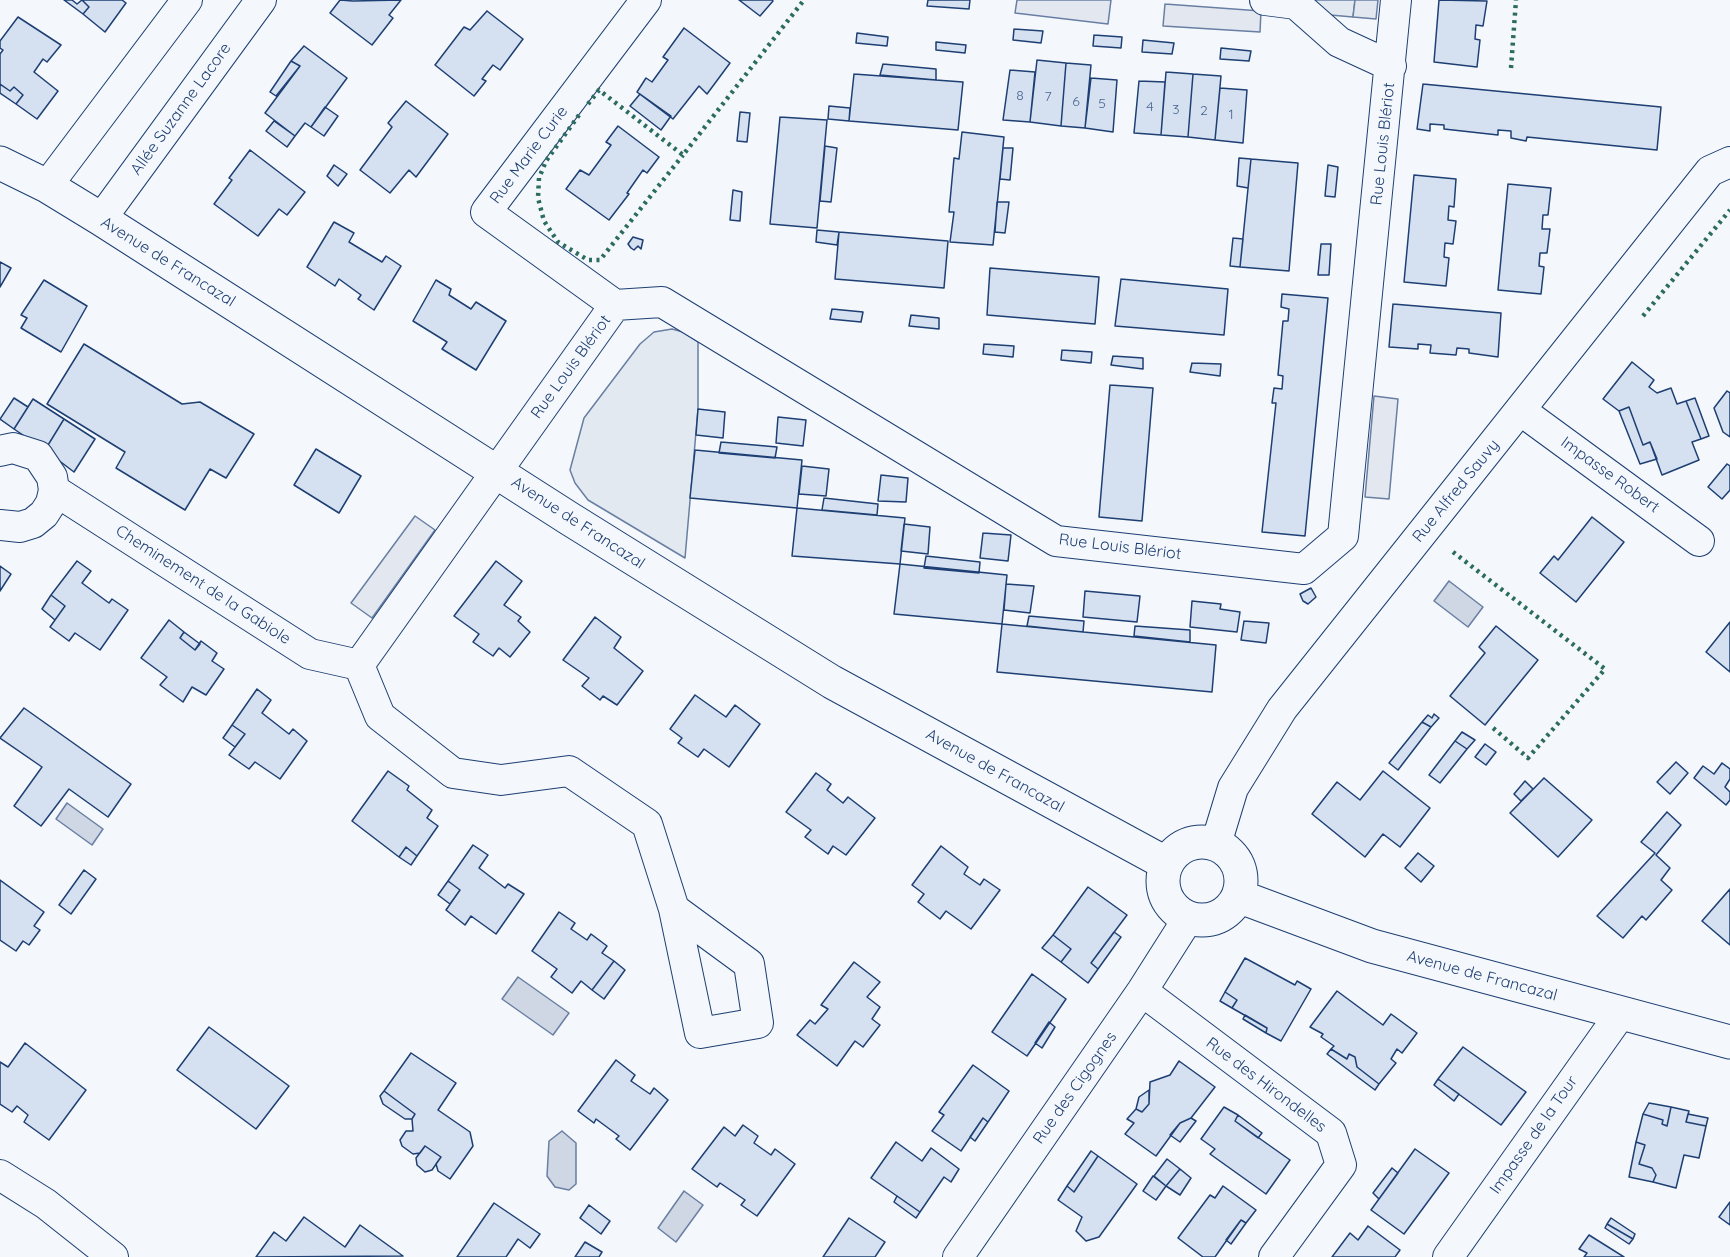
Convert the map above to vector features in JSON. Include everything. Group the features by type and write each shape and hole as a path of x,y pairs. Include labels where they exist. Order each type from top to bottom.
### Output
{"street":[{"path":"47,186 187,0"},
{"name":"Allée Suzanne Lacore","path":"101,219 261,0"},
{"name":"Rue Marie Curie","path":"615,305 486,212 646,0"},
{"path":"1264,0 1296,3 1339,42 1391,66"},
{"name":"Rue Louis Blériot","path":"497,471 615,305 662,302 1056,540 1304,569 1343,536 1396,0"},
{"name":"Rue Alfred Sauvy","path":"1216,844 1233,788 1282,709 1710,171 1730,162"},
{"name":"Avenue de Francazal","path":"0,163 47,186 101,219 570,519 832,682 1167,864"},
{"name":"Impasse Robert","path":"1520,410 1699,541"},
{"path":"0,451 14,448 38,456 52,477 54,490 51,503 44,514 33,523 20,527 0,525"},
{"path":"497,471 358,665 380,716 453,773 501,780 569,771 647,824 674,909"},
{"name":"Cheminement de la Gabiole","path":"54,490 310,654 358,665"},
{"path":"1191,843 1216,844 1231,854 1240,870 1238,896 1231,907 1220,915 1208,919 1189,917 1180,912 1166,896 1164,875 1167,864 1177,851 1191,843"},
{"name":"Avenue de Francazal","path":"1238,896 1372,946 1730,1042"},
{"name":"Rue des Cigognes","path":"958,1257 1142,991 1189,917"},
{"name":"Rue des Hirondelles","path":"1142,991 1331,1134 1341,1165 1274,1257"},
{"name":"Impasse de la Tour","path":"1448,1257 1621,1013"},
{"path":"0,1174 46,1204 113,1257"}],"shaded area":[{"path":"1017,0 1111,0 1108,24 1015,13"},
{"path":"1300,0 1355,0 1353,17 1330,15"},
{"path":"1355,0 1378,0 1376,19 1353,17"},
{"path":"1165,4 1261,11 1260,32 1163,26"},
{"path":"672,329 683,332 698,342 698,409 685,558 588,500 575,483 570,470 584,418 640,344 654,332"},
{"path":"1374,396 1398,399 1389,499 1365,497"},
{"path":"415,516 435,530 372,618 351,603"},
{"path":"1449,581 1483,607 1468,627 1434,601"},
{"path":"67,803 103,829 92,845 56,819"},
{"path":"518,977 569,1013 553,1035 502,999"},
{"path":"562,1131 576,1143 576,1184 569,1190 555,1187 547,1176 549,1141"},
{"path":"684,1191 703,1205 676,1242 658,1228"}],"building":[{"path":"64,0 72,0 77,4 82,0 89,7 83,14"},
{"path":"82,0 122,0 126,3 105,32 83,14 89,7"},
{"path":"340,0 401,0 389,15 393,18 372,45 330,13"},
{"path":"739,0 772,0 773,1 760,16"},
{"path":"928,0 970,0 969,9 927,6"},
{"path":"1439,0 1487,1 1483,26 1476,25 1475,39 1480,40 1477,67 1434,62"},
{"path":"487,11 523,39 500,70 493,65 482,79 486,81 474,96 435,65 464,27 470,30"},
{"path":"18,17 61,45 47,62 43,59 34,72 58,91 37,119 16,104 23,95 14,87 10,91 0,84 0,54 3,50 0,48 0,41"},
{"path":"684,28 730,63 707,94 699,86 673,119 637,92 646,78 652,82 668,60 663,57"},
{"path":"1014,29 1043,31 1041,43 1013,40"},
{"path":"857,33 888,37 887,46 856,43"},
{"path":"1094,35 1122,37 1121,48 1093,46"},
{"path":"1143,40 1174,43 1172,54 1142,52"},
{"path":"936,42 966,45 965,53 936,50"},
{"path":"304,46 347,78 311,127 305,123 295,136 265,113 300,66 291,61"},
{"path":"1221,48 1251,51 1249,61 1220,59"},
{"path":"1037,60 1066,63 1061,126 1030,122"},
{"path":"291,61 300,66 276,96 270,92"},
{"path":"1066,63 1091,65 1085,128 1061,126"},
{"path":"883,64 936,69 936,80 880,75"},
{"path":"1010,70 1035,72 1030,122 1003,120"},
{"path":"1166,72 1193,74 1188,137 1161,135"},
{"path":"854,74 963,82 958,130 849,121"},
{"path":"1193,74 1221,76 1215,140 1188,137"},
{"path":"1091,78 1117,80 1113,132 1085,128"},
{"path":"1139,81 1165,82 1161,135 1134,133"},
{"path":"0,84 10,91 14,87 23,95 16,104 0,93"},
{"path":"1423,84 1661,107 1657,150 1527,137 1526,141 1511,138 1511,131 1498,130 1498,135 1444,129 1444,125 1430,124 1430,131 1417,129"},
{"path":"1220,88 1247,90 1243,143 1215,140"},
{"path":"640,94 671,116 661,130 630,106"},
{"path":"406,101 448,134 416,177 409,170 390,193 360,170 392,127 388,123"},
{"path":"829,106 850,108 849,121 828,119"},
{"path":"325,107 338,116 324,136 311,127"},
{"path":"740,112 750,113 747,142 737,141"},
{"path":"780,117 827,120 817,228 770,224"},
{"path":"274,121 295,136 287,147 266,131"},
{"path":"618,126 659,157 647,173 643,170 627,193 629,194 609,220 566,189 580,170 589,175 611,145 606,142"},
{"path":"962,132 1004,137 993,245 950,242 954,212 949,212 954,158 959,159"},
{"path":"825,146 837,148 831,202 820,201"},
{"path":"1003,148 1013,148 1010,180 1000,179"},
{"path":"250,150 305,192 287,215 279,209 258,236 214,204 232,180 229,178"},
{"path":"1239,158 1251,159 1248,188 1237,186"},
{"path":"1251,159 1298,163 1289,271 1240,267"},
{"path":"334,165 347,174 338,186 327,176"},
{"path":"1328,165 1338,167 1335,197 1325,196"},
{"path":"1414,175 1456,179 1454,207 1449,206 1448,220 1456,221 1453,244 1445,243 1444,257 1449,258 1446,286 1404,282"},
{"path":"1508,184 1551,188 1548,215 1543,215 1542,229 1550,229 1547,253 1540,253 1539,266 1544,267 1541,294 1498,290"},
{"path":"733,190 742,192 740,221 730,220"},
{"path":"997,202 1009,202 1005,233 995,232"},
{"path":"334,222 354,233 349,242 382,262 386,256 401,266 374,310 358,299 361,295 339,279 335,286 307,267"},
{"path":"817,230 839,232 837,245 816,242"},
{"path":"839,232 948,241 944,288 835,279"},
{"path":"633,237 643,240 641,249 638,246 634,250 628,244"},
{"path":"1233,238 1243,239 1240,267 1230,266"},
{"path":"1321,244 1331,244 1329,275 1318,275"},
{"path":"0,262 11,268 0,287"},
{"path":"990,268 1099,277 1095,324 987,315"},
{"path":"1121,279 1228,289 1224,335 1115,326"},
{"path":"44,280 87,306 61,352 21,328 27,318 21,315"},
{"path":"436,280 451,289 449,295 471,309 476,302 506,321 476,370 442,349 447,342 413,321"},
{"path":"1282,294 1328,298 1305,536 1262,532 1276,403 1272,403 1274,388 1282,389 1283,376 1278,375 1283,321 1288,321 1289,309 1281,307"},
{"path":"1393,304 1501,313 1498,357 1469,353 1469,349 1457,348 1456,355 1430,353 1431,345 1418,344 1418,349 1389,347"},
{"path":"832,309 863,312 861,322 830,319"},
{"path":"911,315 939,318 939,329 909,326"},
{"path":"84,344 182,404 200,402 254,434 226,478 210,469 185,510 116,468 125,452 47,404"},
{"path":"984,344 1014,346 1013,357 983,354"},
{"path":"1062,350 1092,352 1091,363 1061,360"},
{"path":"1113,356 1143,358 1143,369 1111,365"},
{"path":"1632,362 1654,380 1649,387 1657,393 1671,388 1677,404 1686,401 1701,439 1692,442 1699,460 1662,475 1650,442 1643,445 1629,407 1619,411 1603,399"},
{"path":"1192,363 1221,364 1220,376 1190,372"},
{"path":"1110,385 1153,388 1142,521 1099,517"},
{"path":"1727,391 1730,393 1730,437 1723,432 1714,408"},
{"path":"14,398 28,407 14,429 0,419"},
{"path":"1695,398 1709,436 1701,439 1686,401"},
{"path":"33,399 64,419 45,450 14,429"},
{"path":"1629,407 1643,445 1650,442 1657,459 1640,464 1619,411"},
{"path":"698,409 725,412 723,438 696,435"},
{"path":"778,417 806,420 803,446 776,443"},
{"path":"64,419 95,439 74,472 45,450"},
{"path":"721,442 777,447 775,458 719,453"},
{"path":"316,449 361,476 339,513 294,485"},
{"path":"695,450 802,460 797,508 690,498"},
{"path":"1727,464 1730,466 1730,490 1722,499 1708,487"},
{"path":"802,466 829,469 826,496 799,494"},
{"path":"881,475 908,478 906,502 878,501"},
{"path":"824,498 878,504 877,515 822,510"},
{"path":"797,508 905,518 900,564 792,556"},
{"path":"1592,517 1624,542 1576,602 1540,573 1554,556 1558,560"},
{"path":"904,524 930,527 928,554 901,551"},
{"path":"983,533 1011,535 1008,561 980,558"},
{"path":"926,556 980,562 979,573 924,568"},
{"path":"77,561 91,571 82,583 109,603 112,599 128,610 100,650 75,633 69,641 50,627 65,606 51,595"},
{"path":"496,561 522,581 504,605 521,617 518,621 530,632 510,657 499,648 493,656 473,642 479,634 454,616"},
{"path":"900,564 1007,575 1002,624 894,614"},
{"path":"0,566 11,574 0,591"},
{"path":"1006,584 1034,586 1030,613 1004,610"},
{"path":"1311,588 1316,597 1308,604 1303,601 1300,594"},
{"path":"1085,591 1140,596 1137,622 1083,617"},
{"path":"51,595 65,606 55,620 42,609"},
{"path":"1192,601 1221,604 1220,609 1240,612 1237,632 1190,627"},
{"path":"1029,616 1084,621 1083,632 1027,626"},
{"path":"595,617 621,637 614,648 643,671 617,705 603,696 600,700 582,686 589,678 563,660"},
{"path":"169,620 184,632 180,638 195,650 201,641 217,653 212,661 224,669 206,695 192,687 183,702 160,685 167,677 141,658"},
{"path":"1244,621 1269,623 1266,643 1241,640"},
{"path":"1730,622 1730,672 1706,652"},
{"path":"1002,624 1216,645 1212,692 997,672"},
{"path":"1135,626 1190,630 1190,642 1134,636"},
{"path":"1496,626 1538,660 1485,725 1450,696 1485,653 1479,647"},
{"path":"184,632 200,644 195,650 180,638"},
{"path":"257,689 271,700 262,713 289,734 293,729 307,741 280,779 255,762 249,769 229,755 245,734 232,725"},
{"path":"695,695 726,717 735,705 760,724 729,767 704,749 698,757 678,743 682,738 670,729"},
{"path":"24,708 131,784 108,817 69,789 41,826 14,806 42,767 0,738"},
{"path":"1434,714 1439,718 1431,727 1422,722 1428,715 1432,718"},
{"path":"1422,722 1431,727 1398,770 1389,763"},
{"path":"232,725 245,734 235,747 223,738"},
{"path":"1462,732 1475,740 1467,749 1455,741"},
{"path":"1455,741 1467,749 1440,783 1429,775"},
{"path":"1485,744 1496,752 1486,765 1475,757"},
{"path":"1676,762 1688,773 1670,794 1657,782"},
{"path":"1722,763 1730,769 1730,779 1725,787 1730,792 1730,800 1726,805 1694,778 1703,766 1714,774"},
{"path":"388,771 409,786 407,790 432,810 427,818 438,826 417,856 406,847 399,857 352,821"},
{"path":"1383,771 1430,808 1400,847 1383,834 1365,857 1312,814 1337,782 1360,800"},
{"path":"816,773 831,784 827,790 843,803 848,797 875,818 846,855 833,846 828,854 805,837 811,830 786,812"},
{"path":"1544,778 1592,820 1558,857 1510,813"},
{"path":"1525,781 1533,789 1521,801 1514,794"},
{"path":"1667,812 1681,825 1656,855 1670,868 1661,880 1672,890 1646,920 1642,916 1623,938 1597,916 1655,853 1641,842"},
{"path":"473,845 488,855 479,868 505,888 508,884 524,894 496,934 471,916 465,925 446,910 460,890 448,881"},
{"path":"941,846 968,867 964,874 980,885 984,879 1000,890 971,929 946,911 940,919 918,902 924,894 912,885"},
{"path":"406,847 417,856 411,865 399,857"},
{"path":"1418,853 1434,866 1421,882 1405,868"},
{"path":"84,870 96,879 71,914 59,905"},
{"path":"0,880 44,912 34,926 40,930 29,945 23,941 16,951 0,940"},
{"path":"448,881 460,890 450,904 438,895"},
{"path":"1088,887 1127,915 1091,963 1098,969 1088,983 1061,962 1071,949 1053,935"},
{"path":"1730,889 1730,945 1702,921"},
{"path":"559,912 575,923 571,929 587,940 591,934 607,946 602,953 614,961 592,990 581,981 572,993 551,977 557,969 532,951"},
{"path":"1114,932 1121,937 1098,969 1091,963"},
{"path":"1053,935 1071,949 1061,962 1042,948"},
{"path":"1245,958 1295,985 1297,981 1311,989 1281,1041 1266,1033 1267,1028 1232,1008 1237,1000 1225,992"},
{"path":"614,961 625,970 604,999 592,990"},
{"path":"854,962 880,982 867,997 880,1007 872,1019 880,1025 863,1047 855,1041 837,1066 797,1035 810,1020 815,1024 828,1009 821,1005"},
{"path":"1032,974 1066,999 1027,1056 992,1032"},
{"path":"1337,991 1383,1025 1391,1014 1417,1033 1402,1053 1397,1049 1391,1059 1396,1063 1379,1084 1357,1067 1355,1057 1349,1054 1347,1059 1331,1049 1334,1046 1321,1037 1323,1034 1310,1027"},
{"path":"1225,992 1237,1000 1232,1008 1220,1001"},
{"path":"1245,1015 1267,1028 1266,1033 1243,1019"},
{"path":"1049,1022 1055,1027 1042,1048 1035,1043"},
{"path":"209,1027 289,1086 256,1129 177,1070"},
{"path":"25,1043 86,1090 49,1140 24,1122 28,1115 17,1106 12,1112 0,1104 0,1062 8,1067"},
{"path":"1463,1047 1526,1092 1501,1125 1438,1079"},
{"path":"1331,1049 1347,1059 1349,1054 1355,1057 1357,1067 1379,1084 1375,1090 1327,1054"},
{"path":"411,1053 456,1083 438,1110 470,1132 473,1146 450,1179 438,1171 436,1164 441,1157 425,1146 420,1153 413,1154 402,1146 400,1140 406,1131 413,1131 412,1119 415,1114 384,1091"},
{"path":"616,1060 635,1075 631,1081 650,1094 654,1088 668,1100 630,1150 616,1139 619,1136 596,1119 594,1123 578,1111"},
{"path":"1179,1061 1215,1087 1191,1118 1180,1123 1156,1156 1125,1134 1134,1123 1127,1119 1136,1109 1142,1112 1149,1104 1150,1082 1170,1075"},
{"path":"973,1065 1009,1091 988,1122 983,1118 961,1151 932,1131 944,1115 939,1112"},
{"path":"1438,1079 1459,1094 1454,1101 1434,1085"},
{"path":"1149,1090 1149,1104 1142,1112 1136,1109 1139,1097"},
{"path":"384,1091 415,1114 412,1119 405,1119 383,1104 380,1096"},
{"path":"1649,1103 1671,1107 1667,1126 1662,1124 1663,1120 1643,1114"},
{"path":"1224,1107 1238,1115 1235,1121 1290,1160 1266,1194 1210,1154 1215,1149 1201,1139"},
{"path":"1671,1107 1689,1111 1686,1122 1706,1126 1699,1158 1684,1155 1676,1188 1653,1182 1656,1175 1652,1168 1639,1164 1645,1145 1636,1142 1643,1114 1663,1120 1662,1124 1667,1126"},
{"path":"1688,1114 1708,1118 1706,1126 1686,1122"},
{"path":"1238,1115 1262,1133 1258,1138 1235,1121"},
{"path":"983,1118 988,1122 975,1141 970,1137"},
{"path":"1191,1118 1196,1121 1180,1142 1170,1135 1180,1123"},
{"path":"743,1125 758,1136 754,1143 771,1155 775,1149 795,1164 757,1216 741,1205 745,1200 720,1183 717,1187 692,1169 724,1127 735,1136"},
{"path":"896,1142 922,1161 931,1148 959,1169 951,1182 944,1177 920,1212 871,1178"},
{"path":"1636,1142 1645,1145 1639,1164 1652,1168 1656,1175 1653,1182 1629,1177"},
{"path":"425,1146 441,1157 432,1170 425,1172 417,1165 416,1158"},
{"path":"1415,1149 1449,1173 1404,1234 1371,1210"},
{"path":"1091,1151 1098,1156 1074,1192 1067,1186"},
{"path":"1098,1156 1137,1184 1099,1237 1086,1241 1076,1231 1082,1217 1058,1200 1067,1186 1074,1192"},
{"path":"1167,1159 1180,1169 1166,1186 1154,1176"},
{"path":"1392,1168 1398,1173 1379,1199 1373,1193"},
{"path":"1180,1169 1191,1178 1180,1195 1166,1186"},
{"path":"1153,1176 1166,1186 1156,1200 1143,1191"},
{"path":"1223,1186 1256,1210 1246,1223 1241,1220 1215,1257 1203,1257 1178,1238 1210,1195 1215,1198"},
{"path":"897,1196 920,1212 916,1218 894,1202"},
{"path":"1730,1202 1730,1225 1719,1217"},
{"path":"494,1203 540,1234 530,1248 518,1239 506,1257 457,1257"},
{"path":"589,1205 610,1221 601,1234 580,1218"},
{"path":"304,1217 345,1247 360,1225 403,1256 256,1257 274,1232 286,1241"},
{"path":"849,1218 885,1242 875,1257 823,1257"},
{"path":"1611,1218 1635,1234 1633,1239 1607,1224"},
{"path":"1241,1220 1246,1223 1231,1244 1226,1240"},
{"path":"1607,1224 1633,1239 1629,1244 1605,1228"},
{"path":"1368,1226 1400,1250 1395,1257 1332,1257 1350,1233 1358,1240"},
{"path":"1589,1235 1624,1257 1584,1257 1587,1253 1579,1249"},
{"path":"585,1242 602,1252 599,1257 575,1257"}],"hedge":[{"path":"588,104 599,90 683,155 804,0"},
{"path":"1511,68 1516,0"},
{"path":"579,115 546,161 539,178 538,198 544,221 558,242 588,260 600,260 683,155"},
{"path":"1643,316 1730,210"},
{"path":"1453,552 1605,669 1528,758 1492,727"}]}
